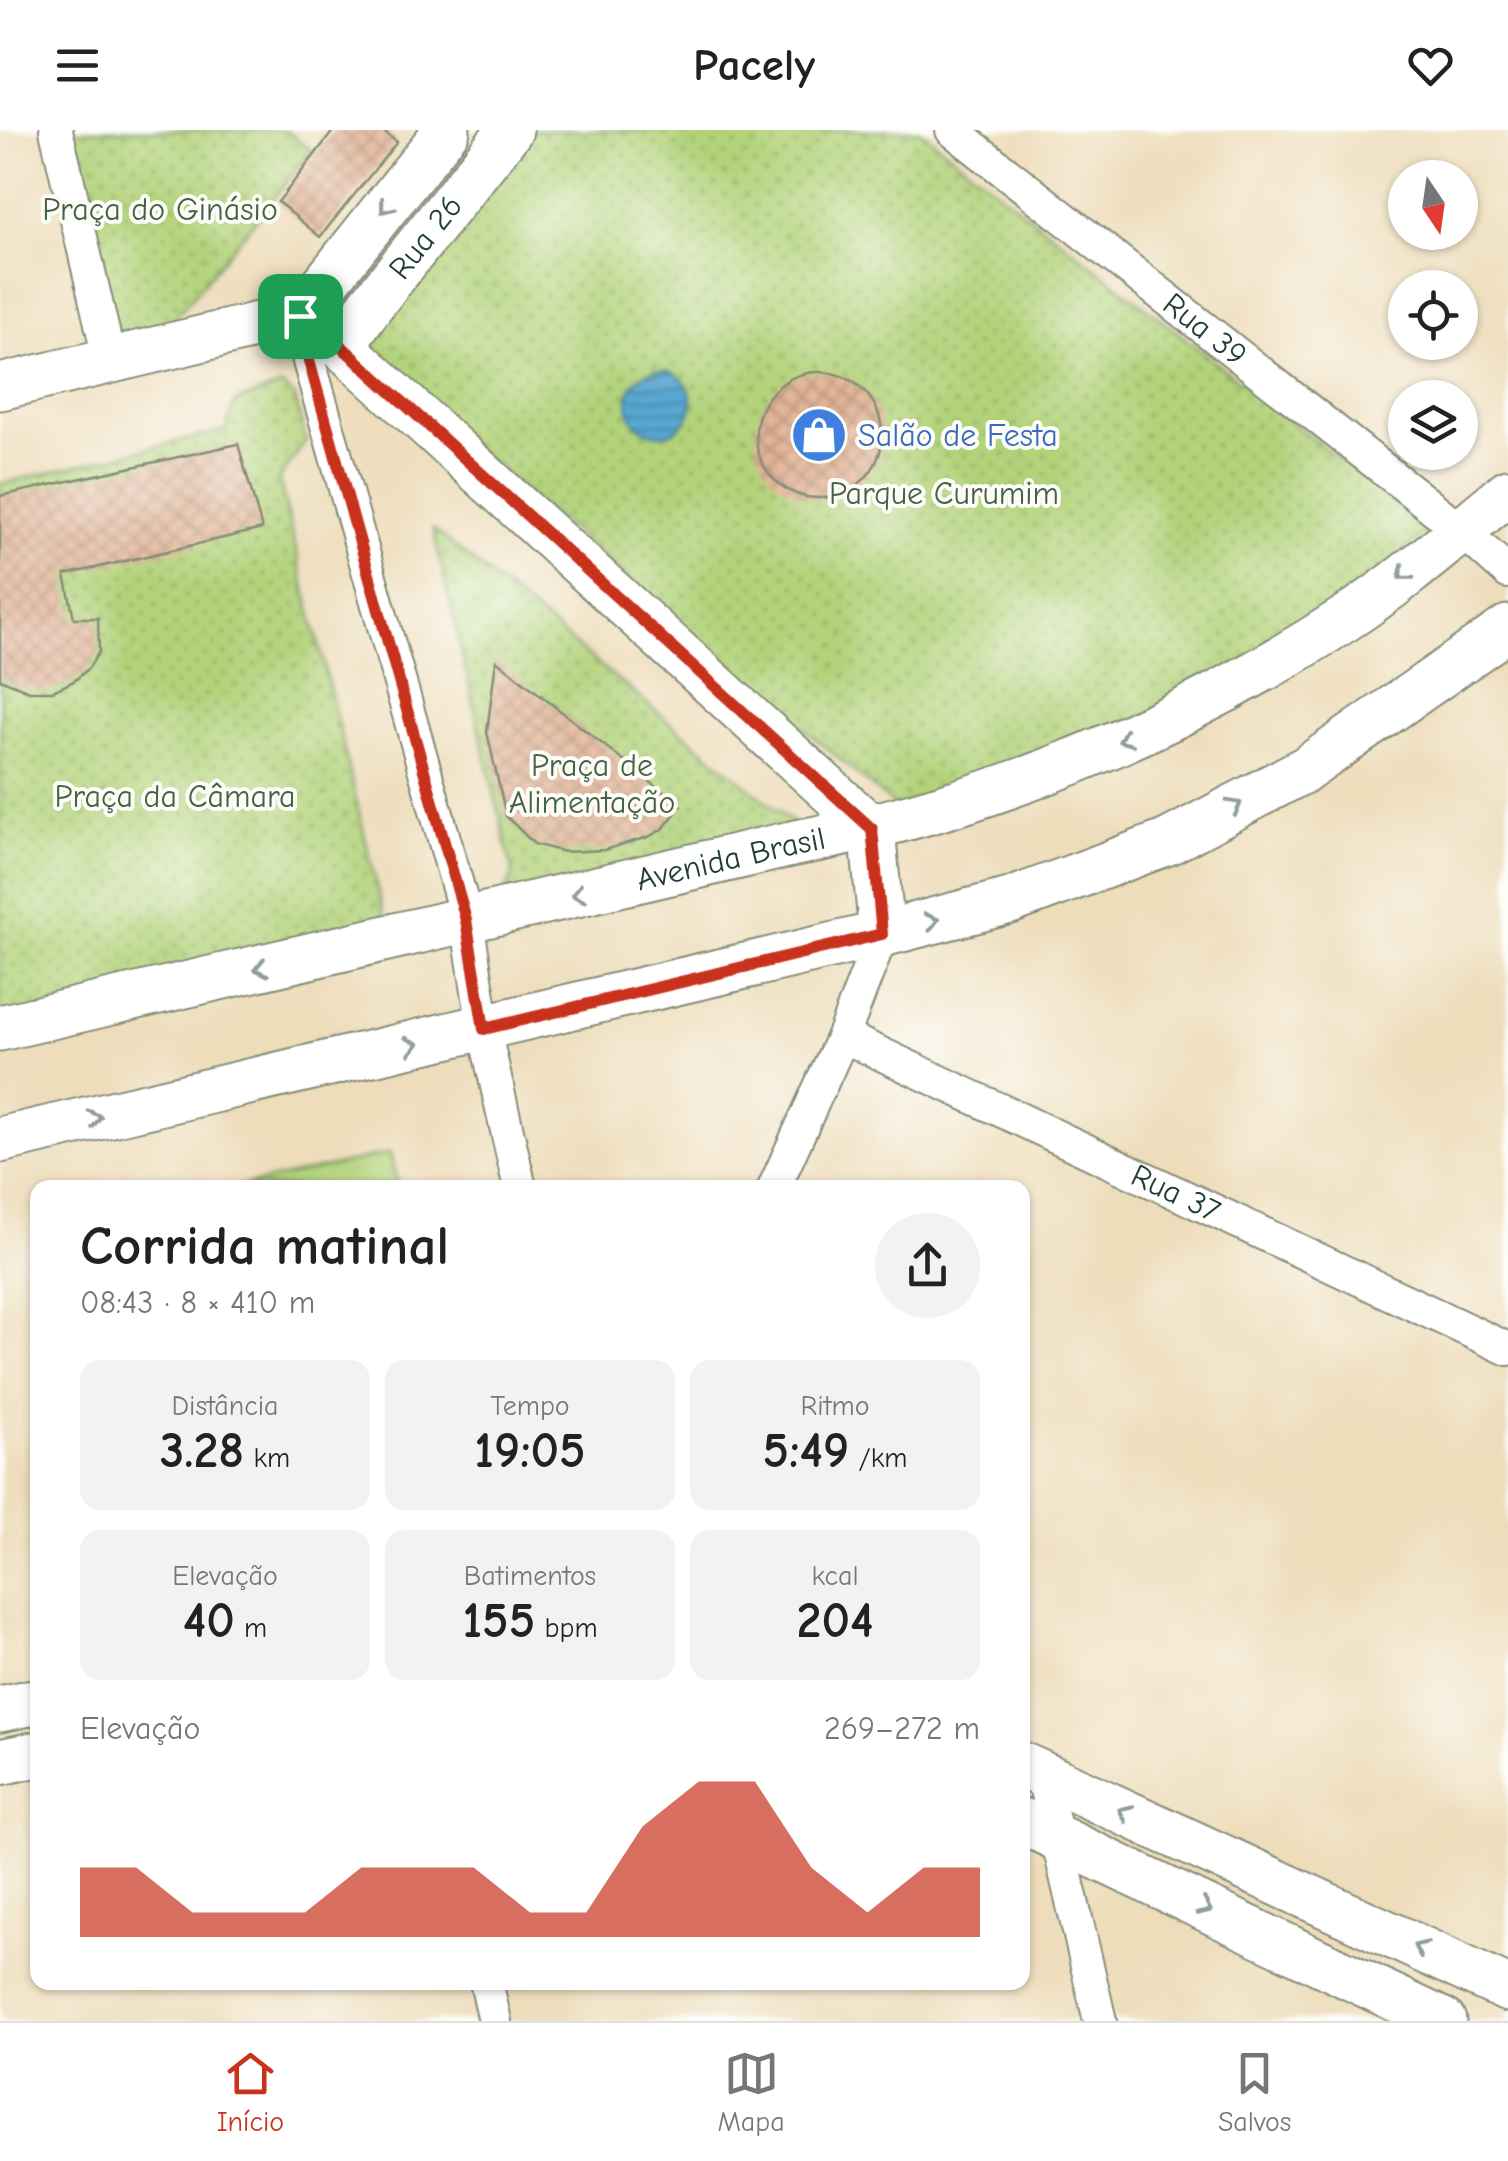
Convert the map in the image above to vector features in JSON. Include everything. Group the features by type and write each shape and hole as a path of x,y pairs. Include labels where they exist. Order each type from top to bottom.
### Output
{"main road":[{"name":"Rua 26","path":"300,316 447,130"},
{"name":"Rua 26","path":"325,354 510,130"},
{"path":"0,387 300,316 325,354 872,829 882,934"},
{"name":"Avenida Brasil","path":"0,1028 790,844 872,829 1039,776 1177,717 1347,618 1508,492"},
{"path":"0,1140 484,1029 1010,901 1168,842 1306,769 1508,628"},
{"path":"0,1709 30,1703"},
{"path":"0,1762 30,1756"},
{"path":"1032,1769 1508,1989"},
{"path":"1040,1829 1443,2021"}],"street":[{"path":"56,130 110,362"},
{"name":"Rua 39","path":"952,130 1461,530 1508,572"},
{"path":"325,354 466,920 484,1029 518,1180"},
{"path":"778,1180 842,1036 882,934"},
{"name":"Rua 37","path":"842,1036 1508,1349"},
{"path":"1032,1769 1040,1829 1100,2021"},
{"path":"488,1990 495,2021"}],"green space":[{"name":"Praça do Ginásio","path":"60,130 286,130 312,151 174,319 172,342 113,356"},
{"name":"Parque Curumim","path":"528,130 920,130 1429,530 1335,611 1173,708 896,807 352,344"},
{"name":"Praça da Câmara","path":"282,386 295,397 306,441 279,479 385,920 0,1023 0,484 226,430 235,402"},
{"name":"Praça de Alimentação","path":"433,529 804,832 501,902 513,874"},
{"path":"390,1153 396,1180 269,1180"}],"water":[{"path":"660,370 683,379 692,402 683,425 660,434 637,425 628,402 637,379"}],"building":[{"path":"334,130 381,130 397,142 320,237 278,202"},
{"name":"Salão de Festa","path":"819,372 843,377 863,391 877,411 882,435 877,459 863,479 843,493 819,498 795,493 775,479 761,459 756,435 761,411 775,391 795,377"},
{"path":"238,444 262,529 65,575 74,618 98,618 99,652 74,681 53,691 29,691 0,679 0,496"},
{"path":"496,660 681,806 663,829 604,850 564,852 534,844 506,816 487,732"}],"place":[{"name":"Salão de Festa","path":"819,435"}],"route":[{"path":"300,316 341,346 872,829 882,934 484,1029 466,920 309,361 300,316"}]}
